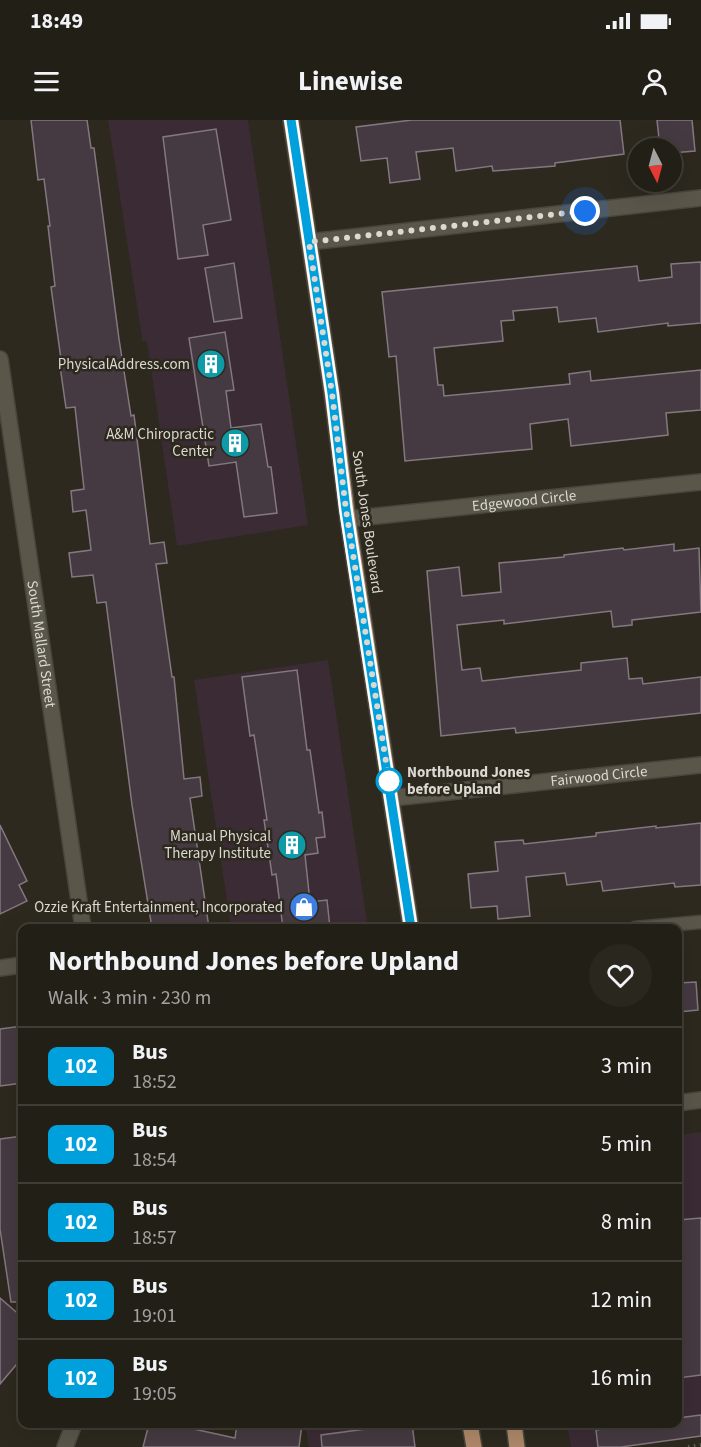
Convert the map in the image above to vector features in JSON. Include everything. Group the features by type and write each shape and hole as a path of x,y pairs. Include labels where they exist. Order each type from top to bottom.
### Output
{"main road":[{"name":"South Jones Boulevard","path":"291,120 348,519 410,924"},
{"path":"471,1428 474,1447"},
{"path":"515,1428 517,1447"}],"street":[{"path":"309,242 701,198"},
{"name":"South Mallard Street","path":"0,359 82,924"},
{"name":"Edgewood Circle","path":"348,519 701,482"},
{"name":"Fairwood Circle","path":"392,798 701,765"},
{"path":"0,968 18,965"},
{"path":"682,1102 701,1100"},
{"path":"65,1447 72,1428"}],"lane":[{"path":"679,924 701,922"}],"path":[{"path":"688,1447 701,1445"}],"shaded area":[{"path":"108,120 248,120 308,525 177,546 147,341 142,341"},
{"path":"328,660 367,924 230,924 194,680"},
{"path":"701,1132 701,1435 621,1447 571,1447 568,1428 682,1428 682,1134"},
{"path":"306,1428 412,1428 415,1447 309,1447"}],"building":[{"path":"31,120 87,120 91,148 94,148 131,416 134,415 150,544 164,542 167,563 156,564 172,677 174,677 184,779 200,777 202,796 190,798 208,924 151,924 132,805 106,602 97,603 93,575 72,577 69,553 91,550 86,510 73,512 71,491 84,489 75,407 66,408 59,359 61,359 51,287 55,286 48,226 50,226 44,179 38,180"},
{"path":"412,120 620,120 624,154 555,163 555,166 493,171 492,166 456,171 453,148 416,152 420,179 390,183 387,158 361,161 356,127"},
{"path":"657,120 692,120 695,151 682,152 682,138 659,138"},
{"path":"216,129 231,220 203,225 208,255 178,259 163,137"},
{"path":"701,262 701,323 668,326 668,323 598,332 596,318 559,322 557,307 513,311 514,320 501,321 503,341 434,348 438,385 443,385 444,396 570,384 569,374 590,371 591,381 701,370 701,410 666,413 668,435 571,446 568,419 530,424 532,449 405,461 396,356 389,357 382,292 637,266 639,281 672,277 671,264"},
{"path":"234,263 242,318 214,322 205,268"},
{"path":"225,332 234,390 226,391 231,428 261,424 268,467 271,467 277,513 244,517 236,462 209,466 189,338"},
{"path":"674,544 674,551 699,548 701,612 632,620 632,625 613,627 611,611 504,624 504,620 457,625 462,670 480,668 482,681 581,670 581,663 627,658 629,679 642,678 643,684 701,677 701,713 516,733 515,728 441,736 427,571 459,567 462,596 501,592 499,563"},
{"path":"297,670 307,750 310,750 319,813 322,812 325,837 316,838 318,853 305,855 310,902 327,900 330,924 282,924 276,874 272,875 264,820 267,820 254,735 250,736 242,677"},
{"path":"701,823 701,885 675,887 674,883 603,891 601,881 567,885 565,873 526,877 530,916 498,919 497,906 471,908 468,874 498,871 495,842 523,840 524,844 596,836 596,833"},
{"path":"0,825 27,881 19,885 27,901 0,914"},
{"path":"696,982 698,1010 682,1012 682,983"},
{"path":"18,1027 18,1084 0,1086 0,1029"},
{"path":"18,1137 18,1302 11,1302 0,1229 0,1139"},
{"path":"701,1218 701,1375 682,1377 682,1220"},
{"path":"0,1298 18,1314 18,1363 0,1384"},
{"path":"701,1415 701,1436 621,1447 598,1447 596,1430 682,1428 682,1417"},
{"path":"148,1428 189,1428 235,1438 236,1428 301,1428 299,1447 143,1447"},
{"path":"374,1428 413,1428 415,1447 322,1447 321,1435"}],"bus line":[{"name":"102","path":"291,120 332,393 346,510 410,924"}],"place":[{"name":"PhysicalAddress.com","path":"211,364"},
{"name":"A&M Chiropractic Center","path":"235,443"},
{"name":"Northbound Jones before Upland","path":"389,781"},
{"name":"Manual Physical Therapy Institute","path":"292,845"},
{"name":"Ozzie Kraft Entertainment, Incorporated","path":"304,907"}],"route":[{"path":"389,781 346,510 332,393 309,242 585,211"}]}
